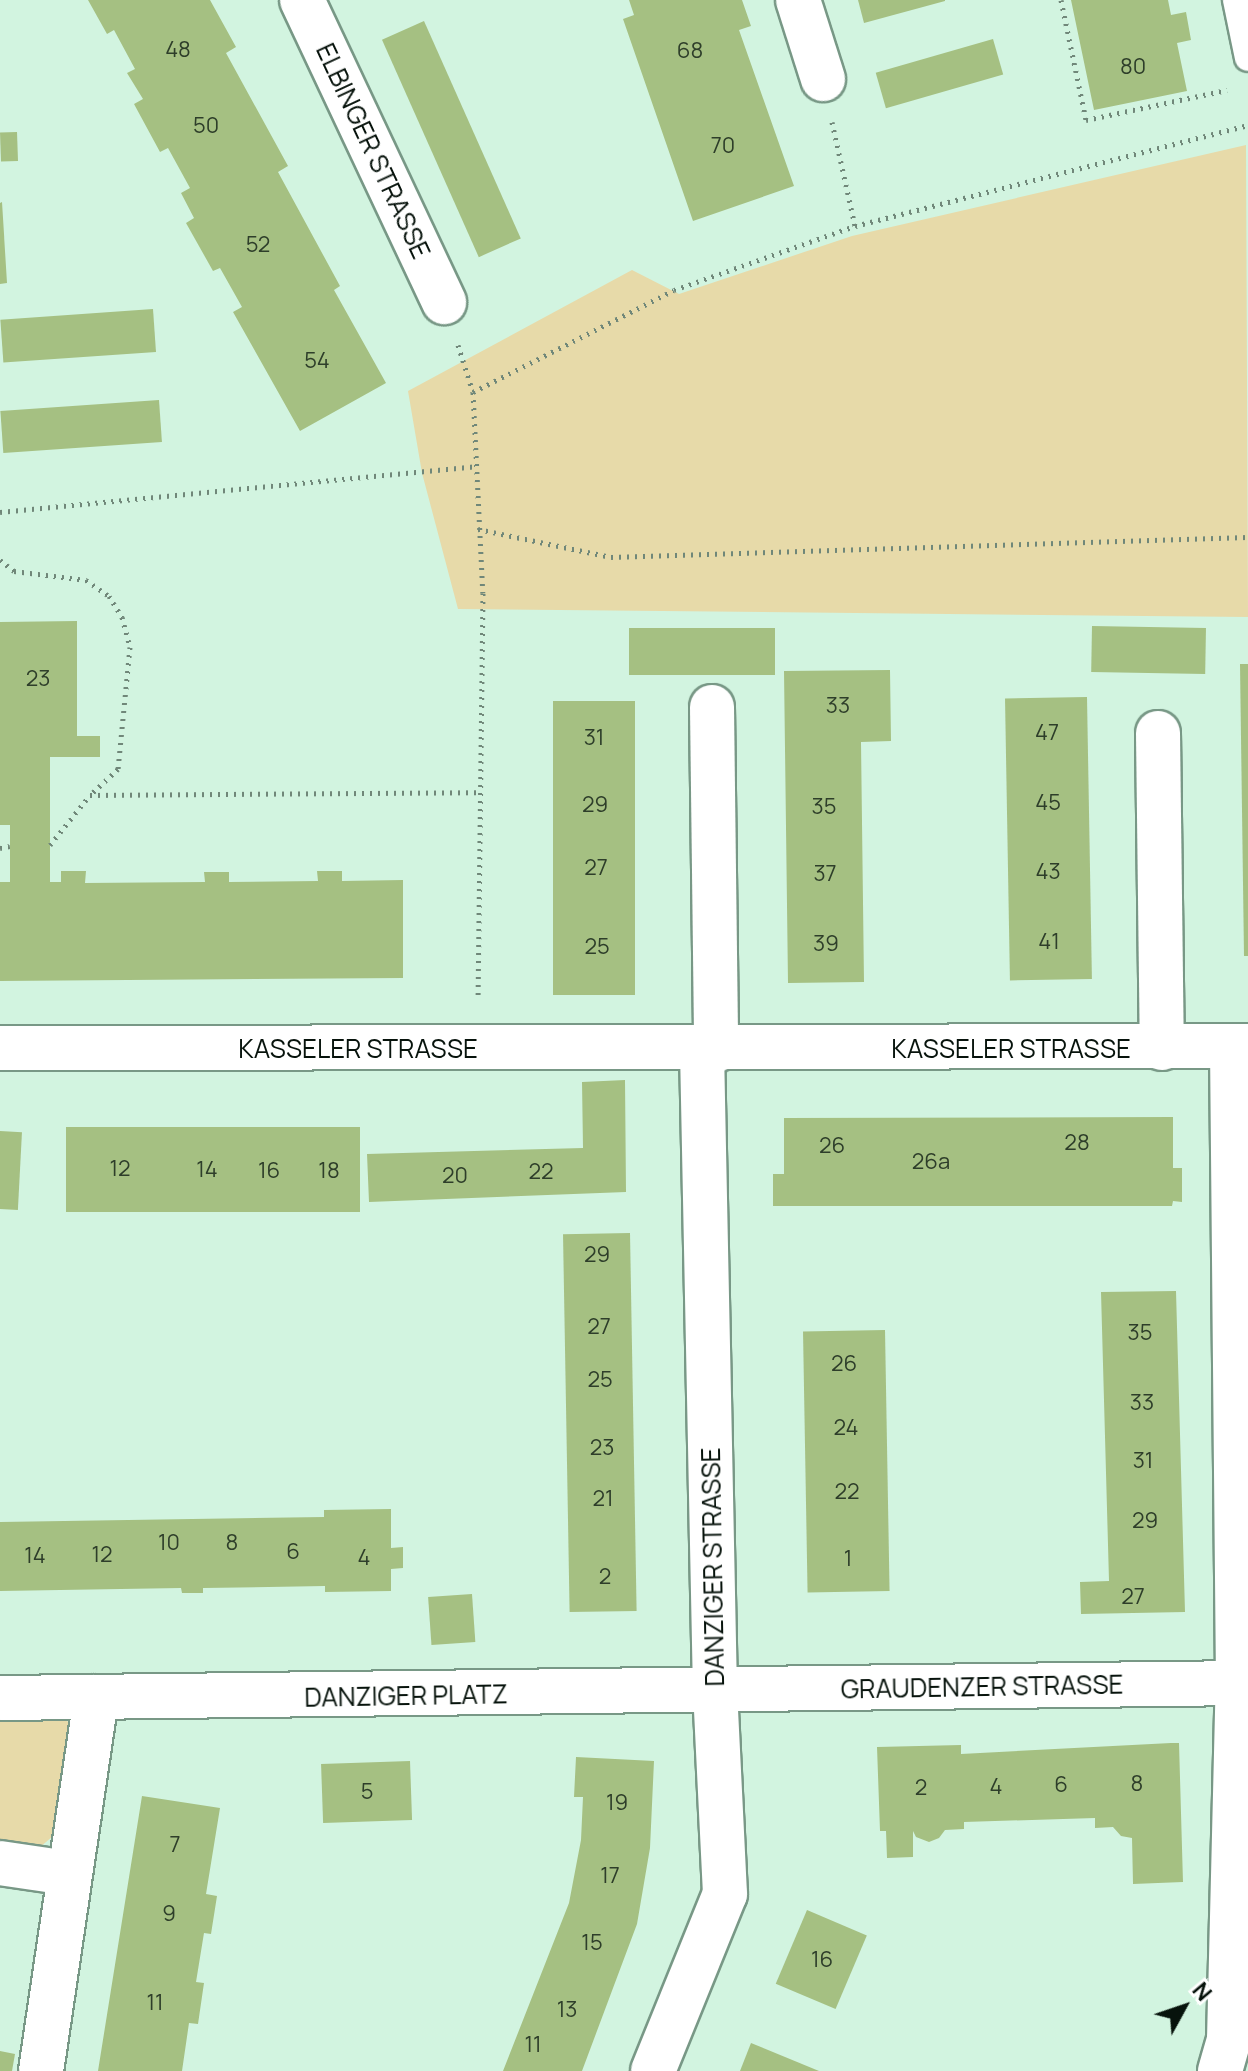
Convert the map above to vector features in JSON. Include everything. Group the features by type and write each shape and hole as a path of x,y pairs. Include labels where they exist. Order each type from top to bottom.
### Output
{"street":[{"name":"ELBINGER STRASSE","path":"302,0 444,302"},
{"path":"798,0 823,79"},
{"path":"709,1050 712,707"},
{"name":"KASSELER STRASSE","path":"1158,733 1162,1048"},
{"path":"1220,2071 1229,2040 1243,1683 1240,1046"},
{"name":"KASSELER STRASSE","path":"0,1048 709,1050 1240,1046"},
{"name":"DANZIGER STRASSE","path":"653,2071 725,1894 715,1692 709,1050"},
{"name":"GRAUDENZER STRASSE","path":"715,1692 1243,1683"},
{"name":"DANZIGER PLATZ","path":"0,1698 715,1692"},
{"path":"41,2071 96,1697"},
{"path":"0,1863 68,1873"}],"lane":[{"path":"1236,0 1248,58"}],"path":[{"path":"1061,0 1086,120 1233,89"},
{"path":"823,79 855,226"},
{"path":"478,1049 483,593 473,392 674,290 855,226 1248,125"},
{"path":"0,512 476,466"},
{"path":"478,529 611,557 1248,537"},
{"path":"0,560 14,571 86,580 109,596 122,617 130,647 118,769 90,795 50,845"},
{"path":"90,795 479,792"},
{"path":"0,848 10,846"}],"shaded area":[{"path":"1246,145 1248,617 458,609 422,473 408,391 632,270 679,294 852,236"},
{"path":"0,1707 58,1712 70,1724 61,1829 38,1849 0,1846"}],"building":[{"path":"88,0 210,0 236,47 226,53 288,166 278,172 340,286 334,290 386,383 300,431 233,312 242,307 220,268 213,271 186,223 194,218 181,193 190,188 168,148 160,152 134,104 143,99 127,73 135,69 114,30 107,34"},
{"path":"629,0 742,0 751,26 739,30 794,186 693,221 623,19 634,15"},
{"path":"858,0 945,0 945,1 864,23"},
{"path":"1071,0 1168,0 1171,15 1186,12 1191,40 1177,43 1187,91 1094,110"},
{"path":"424,21 521,238 479,257 382,40"},
{"path":"993,39 1003,75 886,108 876,73"},
{"path":"17,132 18,161 1,162 0,133"},
{"path":"0,203 7,283 0,284"},
{"path":"153,309 156,352 3,363 0,320"},
{"path":"159,400 162,442 3,453 0,411"},
{"path":"77,621 77,736 100,736 100,757 50,757 50,882 61,882 61,871 86,871 85,883 205,882 204,872 229,872 229,882 318,881 317,871 342,871 342,881 403,880 403,978 0,981 0,882 10,882 10,825 0,825 0,622"},
{"path":"1092,626 1206,628 1205,674 1091,672"},
{"path":"629,628 775,628 775,675 629,675"},
{"path":"1240,664 1248,664 1248,956 1244,956"},
{"path":"890,670 891,741 861,742 864,982 788,983 784,671"},
{"path":"1087,697 1092,979 1010,980 1005,698"},
{"path":"553,701 635,701 635,995 553,995"},
{"path":"625,1080 626,1192 369,1202 367,1154 583,1148 582,1082"},
{"path":"1173,1117 1173,1168 1182,1168 1182,1202 1173,1201 1172,1206 773,1206 773,1174 784,1174 784,1118"},
{"path":"66,1127 360,1127 360,1212 66,1212"},
{"path":"0,1131 22,1132 18,1210 0,1209"},
{"path":"630,1233 637,1611 570,1612 563,1234"},
{"path":"1176,1291 1185,1612 1081,1614 1080,1582 1109,1581 1101,1292"},
{"path":"885,1330 890,1591 808,1592 803,1331"},
{"path":"391,1509 391,1548 403,1547 403,1568 391,1569 391,1591 325,1592 325,1586 203,1588 203,1593 182,1593 181,1588 0,1591 0,1522 324,1517 324,1510"},
{"path":"472,1594 475,1642 431,1645 428,1597"},
{"path":"1179,1743 1183,1882 1133,1884 1132,1838 1121,1836 1113,1827 1095,1828 1095,1818 964,1822 964,1829 945,1830 939,1838 929,1842 916,1837 913,1831 913,1857 887,1858 886,1831 880,1831 877,1747 961,1745 961,1754"},
{"path":"576,1757 654,1761 650,1848 637,1924 582,2071 503,2071 569,1903 581,1840 583,1797 574,1797"},
{"path":"410,1761 412,1820 323,1823 321,1764"},
{"path":"142,1796 220,1808 206,1894 217,1896 211,1934 204,1933 196,1982 204,1983 198,2024 189,2023 182,2071 98,2071"},
{"path":"807,1910 867,1935 836,2009 776,1984"},
{"path":"751,2043 819,2071 740,2071"},
{"path":"0,2051 15,2054 12,2071 0,2071"}]}
